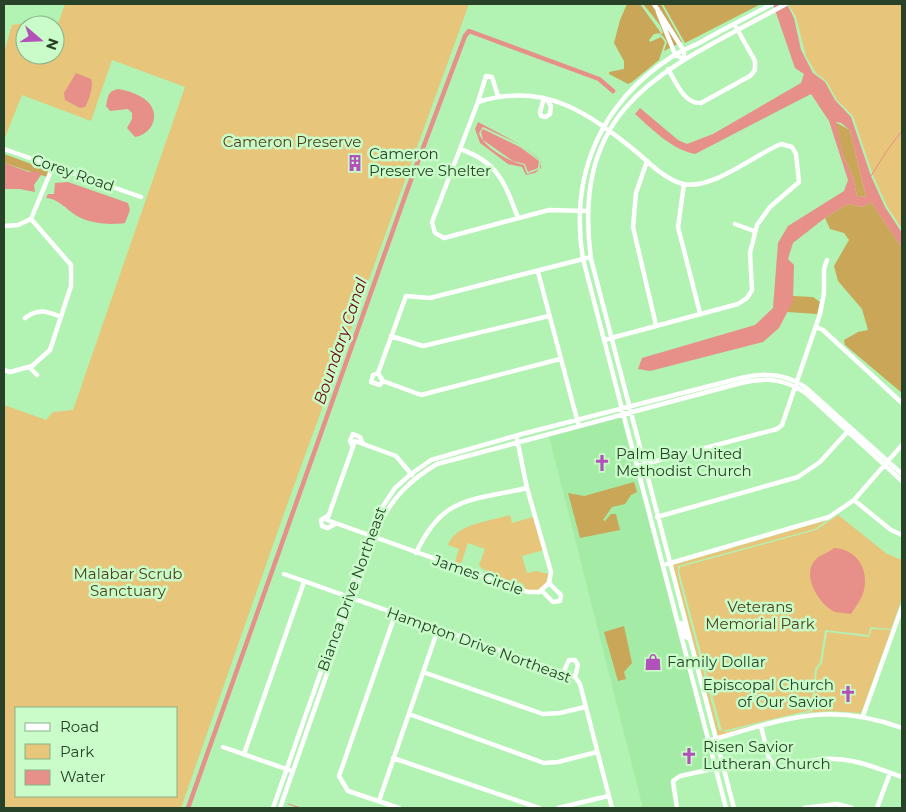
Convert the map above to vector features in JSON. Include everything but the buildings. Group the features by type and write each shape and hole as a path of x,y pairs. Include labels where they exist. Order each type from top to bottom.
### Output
{"street":[{"path":"726,808 583,259 580,237 580,210 586,166 604,126 632,90 675,54 772,4"},
{"path":"734,808 591,257 586,211 593,168 610,130 632,100 668,69 786,4"},
{"path":"655,5 684,51 684,60"},
{"path":"655,5 675,54 684,60"},
{"path":"668,69 688,100 695,104 701,103 750,76 755,70 755,62 734,24"},
{"path":"498,96 492,77 486,76 478,102 432,222 434,233 444,238 549,210 586,211"},
{"path":"478,102 498,96 525,94 576,108 610,130 670,178 684,184 713,180 781,144 792,147 796,154 799,169 798,184 770,207 754,231 750,253 752,287 749,296 741,303 604,340"},
{"path":"460,148 478,155 495,169 507,188 518,218"},
{"name":"Corey Road","path":"4,149 141,197"},
{"path":"647,161 636,193 633,227 656,325"},
{"path":"4,226 18,225 31,219 54,166"},
{"path":"684,184 678,227 700,313"},
{"path":"4,370 10,372 29,367 50,350 71,286 71,265 31,219"},
{"path":"735,224 754,231"},
{"path":"383,381 380,384 371,382 373,375 378,373 406,296 430,298 591,257"},
{"path":"637,466 780,428 786,419 816,328 823,302 824,269 827,260"},
{"path":"71,265 78,263"},
{"path":"538,272 579,426"},
{"path":"25,318 33,312 45,311 61,317"},
{"path":"391,336 423,346 549,316"},
{"path":"816,328 823,330 902,402"},
{"path":"378,373 383,381 421,395 560,359"},
{"path":"29,367 37,375"},
{"name":"Bianca Drive Northeast","path":"273,808 368,537 388,497 431,460 516,435 751,376 780,375 797,385"},
{"name":"Bianca Drive Northeast","path":"280,808 374,539 386,510 413,476 437,464 464,456 758,380 777,380 797,385"},
{"path":"797,385 812,392 851,428 902,481"},
{"path":"797,385 847,432 886,464 902,474"},
{"path":"651,518 798,477 820,462 851,428"},
{"path":"352,447 350,441 353,434 360,437 362,444"},
{"path":"516,435 527,488 551,572 549,584 561,596 560,601 553,602 542,591"},
{"path":"352,447 355,441 396,456 413,476"},
{"path":"663,565 818,521 836,514 854,500 902,445"},
{"name":"James Circle","path":"352,447 326,520 368,537 528,592 542,591 549,584"},
{"path":"463,450 464,456"},
{"path":"416,553 427,530 449,509 463,502 527,488"},
{"path":"854,500 891,530 902,535"},
{"name":"Hampton Drive Northeast","path":"284,574 347,598 575,677 580,684 612,808"},
{"path":"244,754 304,582"},
{"path":"672,596 676,596 684,617"},
{"path":"863,716 902,607"},
{"path":"675,610 686,637 690,639"},
{"path":"395,614 339,776 348,791 399,808"},
{"path":"379,801 438,630"},
{"path":"683,642 687,645 697,666"},
{"path":"327,654 333,656"},
{"path":"563,673 569,660 575,660 578,665 575,677"},
{"path":"690,669 696,675 706,700"},
{"path":"423,672 543,714 560,713 585,707"},
{"path":"307,712 313,714"},
{"path":"708,741 761,726 817,714 838,713 863,716 902,728"},
{"path":"409,714 544,763 558,762 597,752"},
{"path":"761,726 769,758 778,767 835,758 857,761 902,777"},
{"path":"224,747 293,771"},
{"path":"394,758 538,808"},
{"path":"677,808 674,781 680,776 723,766"},
{"path":"877,808 890,773"},
{"path":"558,808 608,796"},
{"path":"804,808 837,804 852,808"}],"shaded area":[{"path":"627,4 640,4 661,33 654,34 649,40 650,42 661,37 665,42 659,60 628,84 609,74 609,72 624,69 624,61 614,43 620,20"},
{"path":"643,4 661,4 682,42 664,51 667,42 662,35 659,35 663,33 660,25"},
{"path":"663,4 761,4 685,43"},
{"path":"835,122 850,130 866,197 857,196 853,177 842,153"},
{"path":"4,154 48,170 47,177 4,163"},
{"path":"871,202 902,248 902,393 845,345 844,340 858,332 868,330 862,309 838,281 834,266 849,240 844,233 830,229 825,218 848,204 864,207"},
{"path":"793,296 813,297 820,302 817,314 787,312"},
{"path":"621,417 713,766 680,774 671,779 671,790 675,808 643,808 549,436"},
{"path":"634,482 637,492 631,495 625,504 612,507 603,520 605,521 611,514 616,514 620,530 580,538 568,493 584,496"},
{"path":"624,626 632,663 624,672 626,679 618,681 604,632"}],"green space":[{"path":"65,4 469,4 287,505 181,808 4,808 4,405 46,420 53,412 73,410 185,87 112,60 91,121 22,95 4,140 4,52 12,25 15,25 15,65 65,65 65,15 61,15"},
{"path":"902,4 902,229 887,206 873,175 853,116 837,100 827,82 816,73 806,56 796,17 789,5"},
{"path":"510,515 512,523 533,517 535,525 537,524 544,550 522,556 527,573 536,571 549,574 544,587 534,591 526,590 523,584 519,582 513,585 488,576 487,571 479,565 485,549 468,543 461,564 455,562 459,549 448,545 458,532 474,524"},
{"name":"Veterans Memorial Park","path":"838,515 887,554 902,560 902,598 891,629 870,627 869,635 825,630 820,662 815,669 811,710 722,731 679,571 680,567 816,530"},
{"path":"827,520 815,529 678,566 678,575 719,730 726,732 800,714 718,736 673,565"},
{"path":"872,629 891,630 861,713 830,711 803,713 813,711 817,670 822,663 827,632 869,637"}],"water":[{"path":"773,4 787,4 794,18 801,50 813,73 825,82 835,100 851,117 871,176 885,207 902,233 902,248 871,202 864,207 848,204 825,218 793,243 788,259 794,265 793,301 779,328 763,342 650,371 638,369 642,358 755,325 773,308 778,243 788,226 844,191 848,180 829,121 811,94 695,154 686,152 670,143 635,114 640,108 678,140 687,144 713,134 801,83 804,74 795,68","holes":["836,122 841,123 850,130 866,197 857,196 853,177 842,153"]},
{"path":"76,73 91,79 92,82 88,101 85,107 80,108 65,100 64,93"},
{"path":"118,89 130,92 147,101 154,112 153,123 141,135 135,137 127,128 132,119 132,113 128,109 110,111 106,106 109,94"},
{"path":"478,122 521,145 483,127 479,133 491,148 512,161 524,165 527,174 540,169 535,173 526,175 522,167 508,164 480,143 475,129"},
{"path":"483,129 520,147 539,161 538,168 528,172 525,164 513,161 483,140 481,132"},
{"path":"4,163 29,172 38,172 41,175 34,185 35,192 20,189 4,189"},
{"path":"68,182 128,203 130,210 125,223 96,223 75,215 55,201 46,198 48,194 54,194 55,183"},
{"path":"834,548 842,549 854,556 863,567 865,574 863,593 851,614 835,612 829,609 819,598 812,584 810,569 813,563"}],"waterway":[{"name":"Boundary Canal","path":"188,808 408,188 465,36 469,31 599,79 613,91"},
{"path":"871,176 902,131"},
{"path":"288,804 301,808"}],"place":[{"name":"Cameron Preserve Shelter","path":"355,163"},
{"name":"Palm Bay United Methodist Church","path":"602,463"},
{"name":"Family Dollar","path":"653,662"},
{"name":"Episcopal Church of Our Savior","path":"848,694"},
{"name":"Risen Savior Lutheran Church","path":"689,756"}],"park label":[{"name":"Cameron Preserve","path":"292,142"},
{"name":"Malabar Scrub Sanctuary","path":"128,582"}]}
